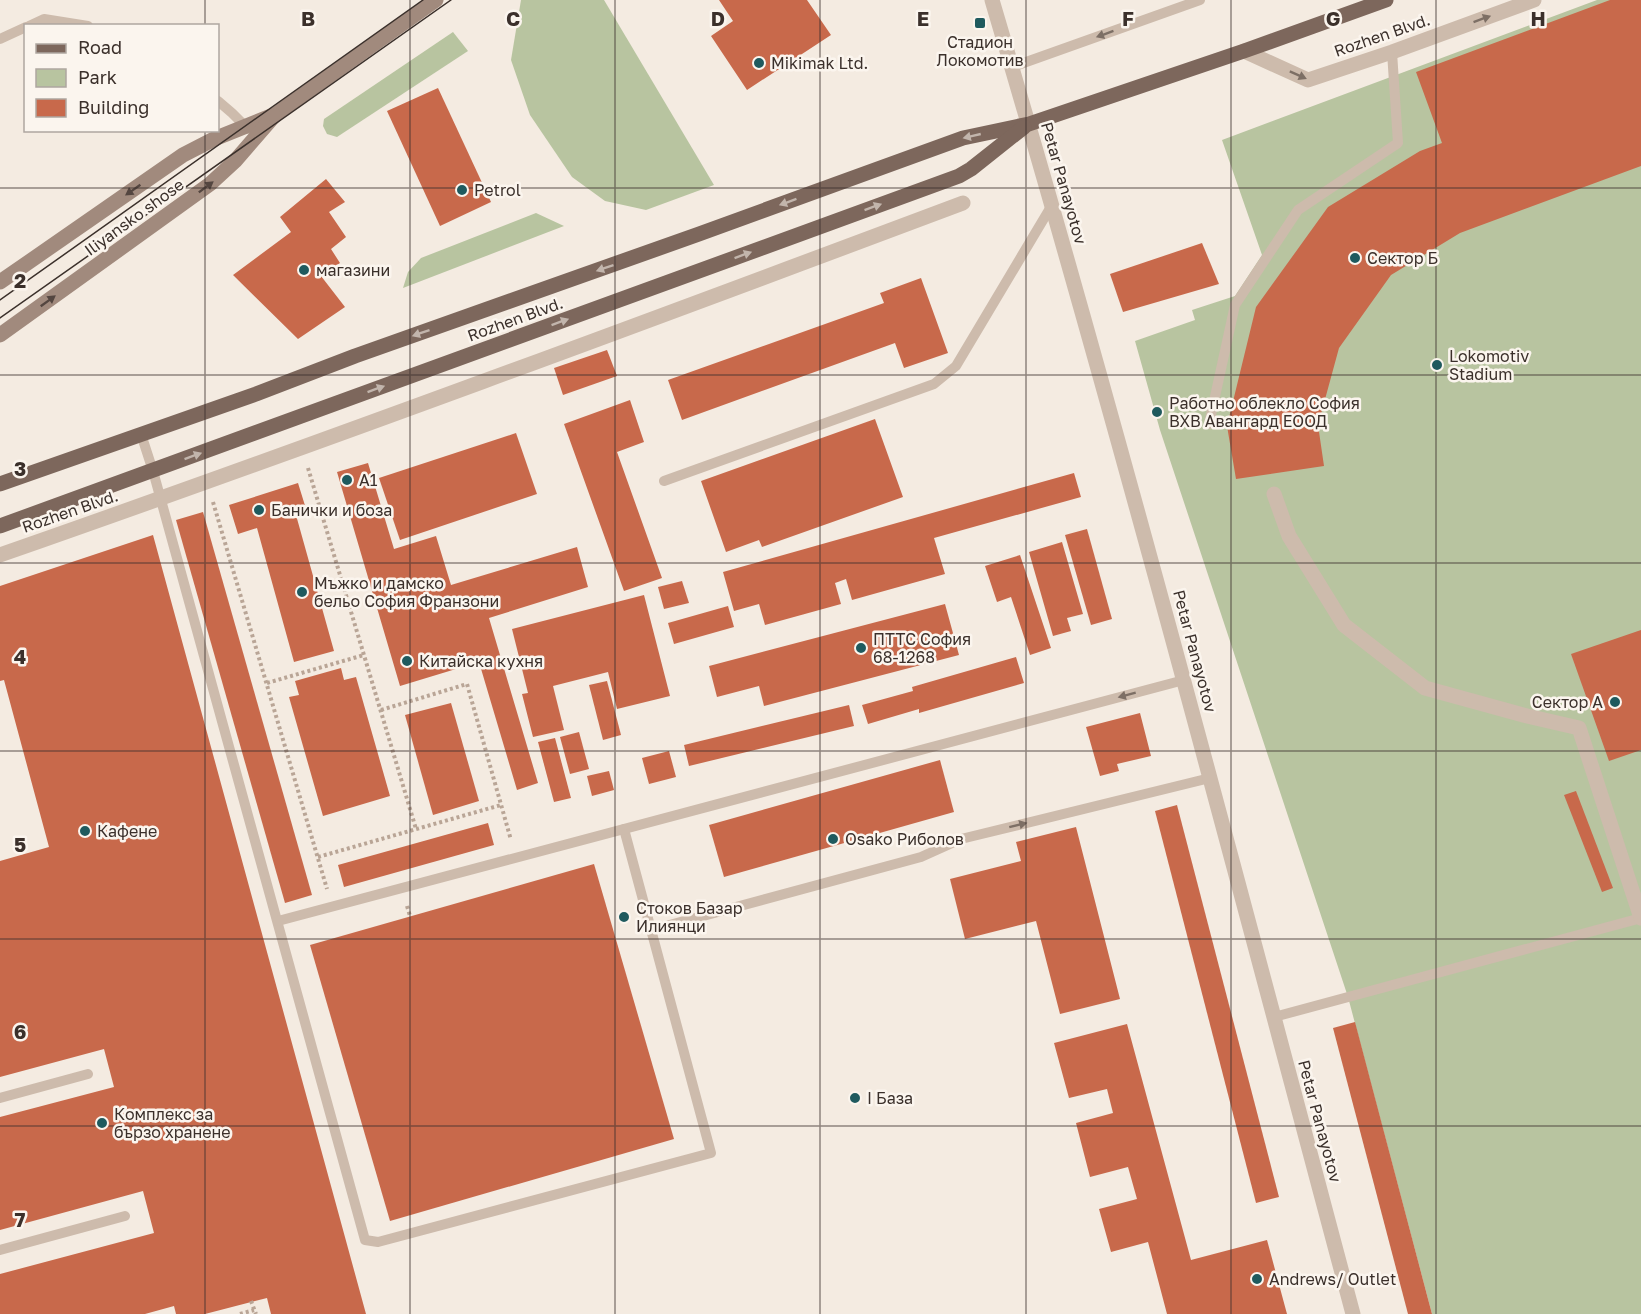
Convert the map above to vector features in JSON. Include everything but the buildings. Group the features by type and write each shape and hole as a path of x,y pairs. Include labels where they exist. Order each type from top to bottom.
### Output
{"main road":[{"name":"Rozhen Blvd.","path":"0,484 256,394 355,356 963,138 1029,124 1386,0"},
{"name":"Rozhen Blvd.","path":"0,526 959,176 1029,124"}],"street":[{"name":"Iliyansko shose","path":"0,282 183,155 214,139 251,132 436,0"},
{"name":"Petar Panayotov","path":"992,0 1052,205 1184,680 1353,1314"},
{"name":"Rozhen Blvd.","path":"1244,51 1308,80 1534,0"},
{"name":"Iliyansko shose","path":"0,335 210,184 236,161 251,132"},
{"name":"Rozhen Blvd.","path":"0,555 537,363 963,203"},
{"path":"1274,494 1289,536 1344,625 1425,688 1579,728 1641,918"}],"lane":[{"path":"1012,67 1200,0"},
{"path":"32,24 44,19 75,24"},
{"path":"0,39 24,27"},
{"path":"1209,424 1235,305 1298,210 1398,143 1392,52"},
{"path":"219,102 251,132"},
{"path":"664,481 934,384 956,366 1052,205"},
{"path":"141,434 161,499 365,1240 378,1242 711,1153 624,829"},
{"path":"278,921 1184,680"},
{"path":"651,930 921,857 961,839 1210,778"},
{"path":"1274,1017 1641,918"},
{"path":"0,1098 88,1074"},
{"path":"0,1250 125,1216"}],"path":[{"path":"302,447 416,829"},
{"path":"213,500 333,907"},
{"path":"267,683 364,655"},
{"path":"381,710 467,684 516,858"},
{"path":"318,857 501,805"},
{"path":"240,1314 255,1312 252,1301"}],"green space":[{"path":"521,0 604,0 714,185 646,210 605,201 572,177 530,115 511,60"},
{"path":"1597,0 1641,0 1641,1314 1432,1314 1348,997 1160,430 1135,341 1195,320 1192,310 1235,296 1262,255 1222,140"},
{"path":"453,32 468,51 337,137 327,134 323,126 324,119"},
{"path":"536,213 564,226 403,288 408,272 421,258"}],"tram line":[{"path":"0,300 423,0"},
{"path":"0,318 451,0"}],"place":[{"name":"Стадион Локомотив","path":"980,23"},
{"name":"Mikimak Ltd.","path":"759,63"},
{"name":"Petrol","path":"462,190"},
{"name":"Сектор Б","path":"1355,258"},
{"name":"магазини","path":"304,270"},
{"name":"Lokomotiv Stadium","path":"1437,365"},
{"name":"Работно облекло София ВХВ Авангард ЕООД","path":"1157,412"},
{"name":"A1","path":"347,480"},
{"name":"Банички и боза","path":"259,510"},
{"name":"Мъжко и дамско бельо София Франзони","path":"302,592"},
{"name":"ПТТС София 68-1268","path":"861,648"},
{"name":"Китайска кухня","path":"407,661"},
{"name":"Сектор А","path":"1615,702"},
{"name":"Кафене","path":"85,831"},
{"name":"Osako Риболов","path":"833,839"},
{"name":"Стоков Базар Илиянци","path":"624,917"},
{"name":"I База","path":"855,1098"},
{"name":"Комплекс за бързо хранене","path":"102,1123"},
{"name":"Andrews/ Outlet","path":"1257,1279"}]}
